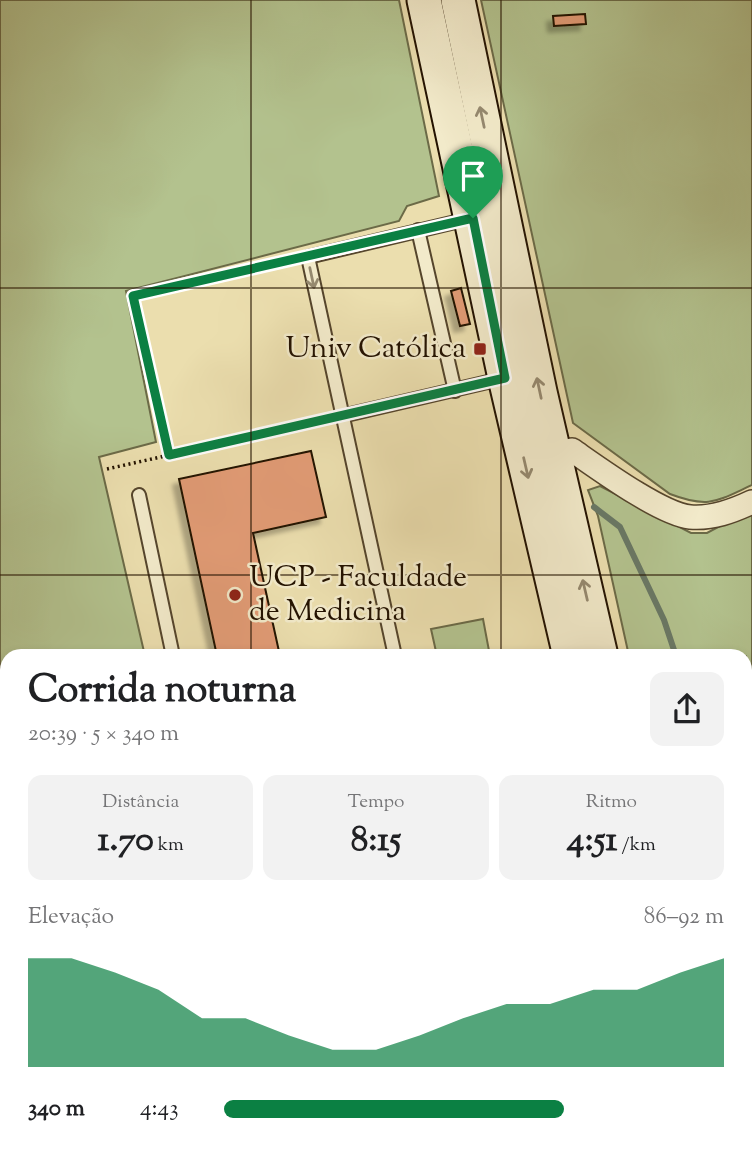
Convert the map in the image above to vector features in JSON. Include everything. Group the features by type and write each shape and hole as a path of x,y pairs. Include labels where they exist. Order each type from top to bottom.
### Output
{"street":[{"path":"424,0 473,218 505,378 568,649"},
{"path":"458,0 599,649"},
{"path":"555,454 572,450 658,505 687,517 724,514 752,502"}],"lane":[{"path":"393,649 308,257 473,218"},
{"path":"418,230 455,391"},
{"path":"342,416 505,378"},
{"path":"139,495 172,649"}],"path":[{"path":"169,455 133,296 308,257"},
{"path":"107,469 342,416"}],"green space":[{"path":"0,0 399,0 439,196 407,206 399,221 126,291 156,442 99,457 143,649 0,649"},
{"path":"481,0 752,0 752,485 712,501 683,499 670,494 573,423"},
{"path":"600,486 691,533 707,533 752,509 752,649 627,649 598,516 588,490"},
{"path":"483,619 489,649 435,649 431,629"}],"building":[{"path":"585,14 586,24 554,26 553,16"},
{"path":"461,288 470,324 460,326 451,291"},
{"name":"UCP - Faculdade de Medicina","path":"311,451 326,517 253,533 278,649 215,649 179,479"}],"waterway":[{"path":"594,507 620,527 664,620 674,649"}],"place":[{"name":"Univ Católica","path":"480,349"},
{"name":"UCP - Faculdade de Medicina","path":"235,595"}],"route":[{"path":"473,218 505,378 169,455 133,296 473,218"}]}
